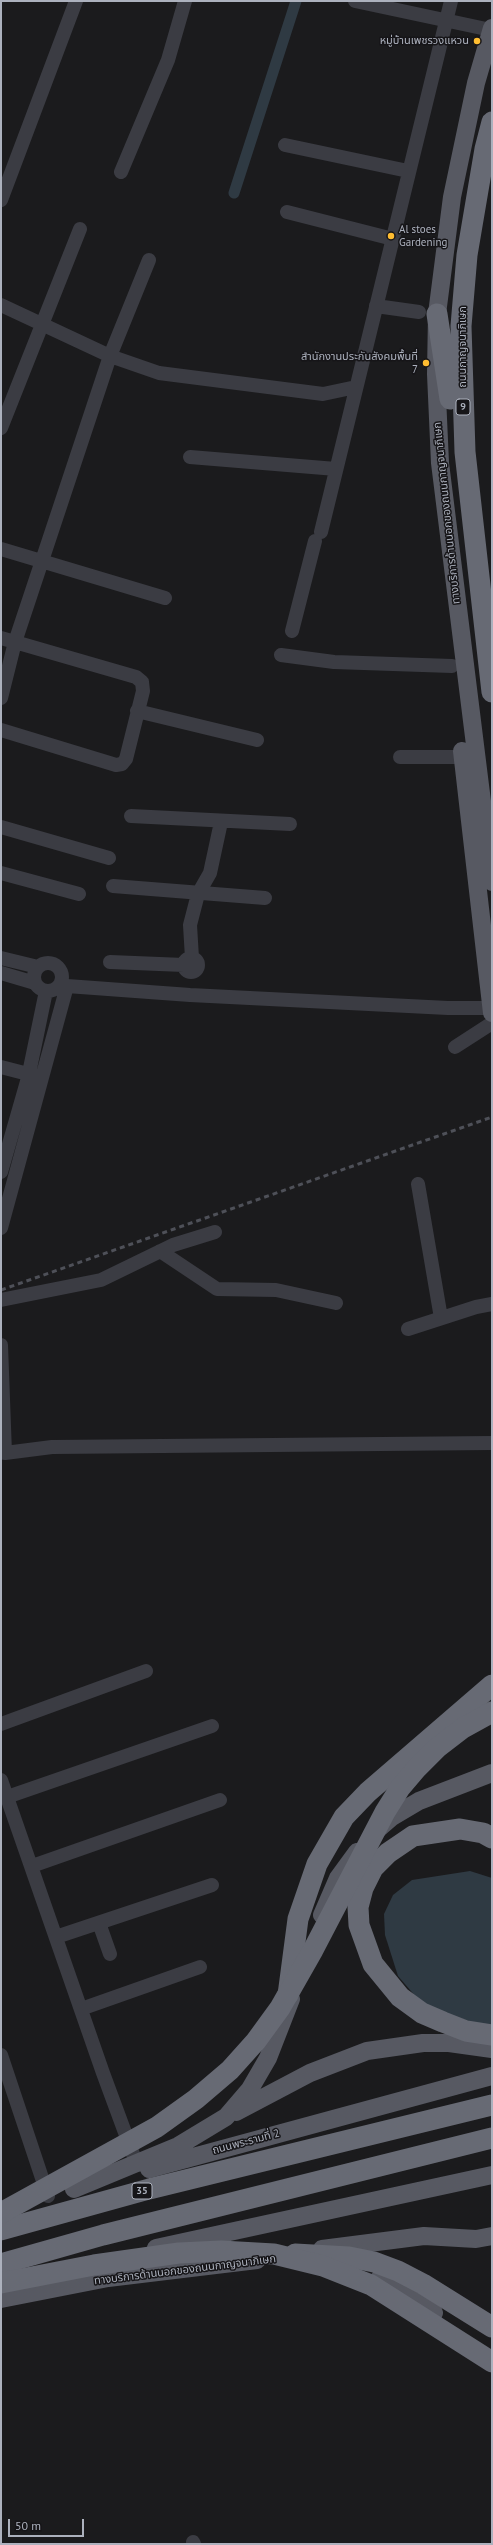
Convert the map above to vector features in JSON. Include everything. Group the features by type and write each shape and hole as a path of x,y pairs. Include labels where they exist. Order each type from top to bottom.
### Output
{"highway":[{"name":"ถนนกาญจนาภิเษก","path":"492,122 484,149 468,255 461,326 467,469 492,692"},
{"path":"428,313 455,429 467,469"},
{"path":"285,2017 298,1919 317,1864 344,1816 368,1792 492,1685"},
{"path":"1,2213 150,2131 196,2099 230,2070 256,2041 280,2008 313,1950 378,1824 400,1788 416,1768 437,1748 463,1728 492,1712"},
{"path":"492,1838 484,1833 460,1829 413,1836 388,1853 373,1868 363,1888 358,1907 359,1925 374,1964 400,1998 422,2013 466,2030 492,2035"},
{"name":"ถนนพระรามที่ 2","path":"1,2230 149,2189 492,2104"},
{"path":"1,2264 110,2233 280,2192 492,2138"},
{"path":"1,2283 94,2264 179,2253 221,2251 274,2254 323,2266 371,2285 492,2362"},
{"path":"274,2253 349,2257 374,2262 423,2284 492,2328"}],"main road":[{"name":"ทางบริการด้านนอกของถนนกาญจนาภิเษก","path":"492,29 463,140 446,241 428,313 469,756 492,882"},
{"path":"452,560 445,595 452,666 469,756 492,1013"},
{"path":"226,2117 260,2073 285,2017 335,1884 367,1838 392,1817 418,1801 492,1772"},
{"path":"74,2189 178,2146 226,2117 310,2072 367,2051 423,2043 449,2043 492,2049"},
{"name":"ถนนพระรามที่ 2","path":"1,2209 492,2076"},
{"path":"1,2291 99,2262 240,2229 492,2175"},
{"path":"183,2268 274,2253 424,2236 476,2239 492,2236"},
{"name":"ทางบริการด้านนอกของถนนกาญจนาภิเษก","path":"1,2299 108,2278 266,2258 339,2264 361,2270 381,2280 492,2350"}],"street":[{"path":"1,200 76,1"},
{"path":"121,172 168,60 185,1"},
{"path":"355,1 492,29"},
{"path":"292,631 336,469 451,1"},
{"path":"285,145 408,171"},
{"path":"287,212 393,239"},
{"path":"1,428 41,323 80,229"},
{"path":"1,698 15,642 43,563 110,356 149,260"},
{"path":"1,305 110,356 159,372 323,394 356,388"},
{"path":"376,306 428,313"},
{"path":"190,457 336,469"},
{"path":"1,549 43,563 165,598"},
{"path":"1,638 136,677 142,682 143,691 126,759 122,764 116,765 1,730"},
{"path":"281,656 343,663 452,666"},
{"path":"137,711 257,740"},
{"path":"400,757 469,756"},
{"path":"131,816 221,822 290,824"},
{"path":"190,995 189,934 198,894 210,873 221,822"},
{"path":"1,827 109,858"},
{"path":"1,873 79,894"},
{"path":"113,886 198,894 265,898"},
{"path":"1,958 38,967 49,963 55,966 62,976 64,984 1,1228"},
{"path":"110,962 189,965"},
{"path":"1,1172 6,1136 28,1074 41,987 35,972 38,967"},
{"path":"1,973 41,987 58,987 64,984 190,995 440,1008 492,1008"},
{"path":"455,1047 492,1023"},
{"path":"1,1067 28,1074"},
{"path":"418,1184 441,1318"},
{"path":"1,1300 101,1280 184,1240 215,1232"},
{"path":"160,1251 218,1290 276,1290 336,1303"},
{"path":"408,1329 492,1304"},
{"path":"1,1345 3,1453 52,1447 492,1443"},
{"path":"1,1724 146,1671"},
{"path":"7,1797 212,1726"},
{"path":"1,1780 32,1866 80,2009 137,2164"},
{"path":"32,1866 220,1800"},
{"path":"56,1937 212,1885"},
{"path":"98,1923 110,1954"},
{"path":"80,2009 200,1967"},
{"path":"1,2055 48,2196"}],"shaded area":[{"path":"470,1871 492,1878 492,2026 482,2026 423,2005 398,1976 385,1935 384,1914 393,1895 412,1880"}],"waterway":[{"path":"234,193 296,1"}],"railway":[{"path":"1,1290 492,1117"}],"place":[{"name":"หมู่บ้านเพชรวงแหวน","path":"477,41"},
{"name":"Al stoes Gardening","path":"391,236"},
{"name":"สำนักงานประกันสังคมพื้นที่ 7","path":"426,363"}]}
